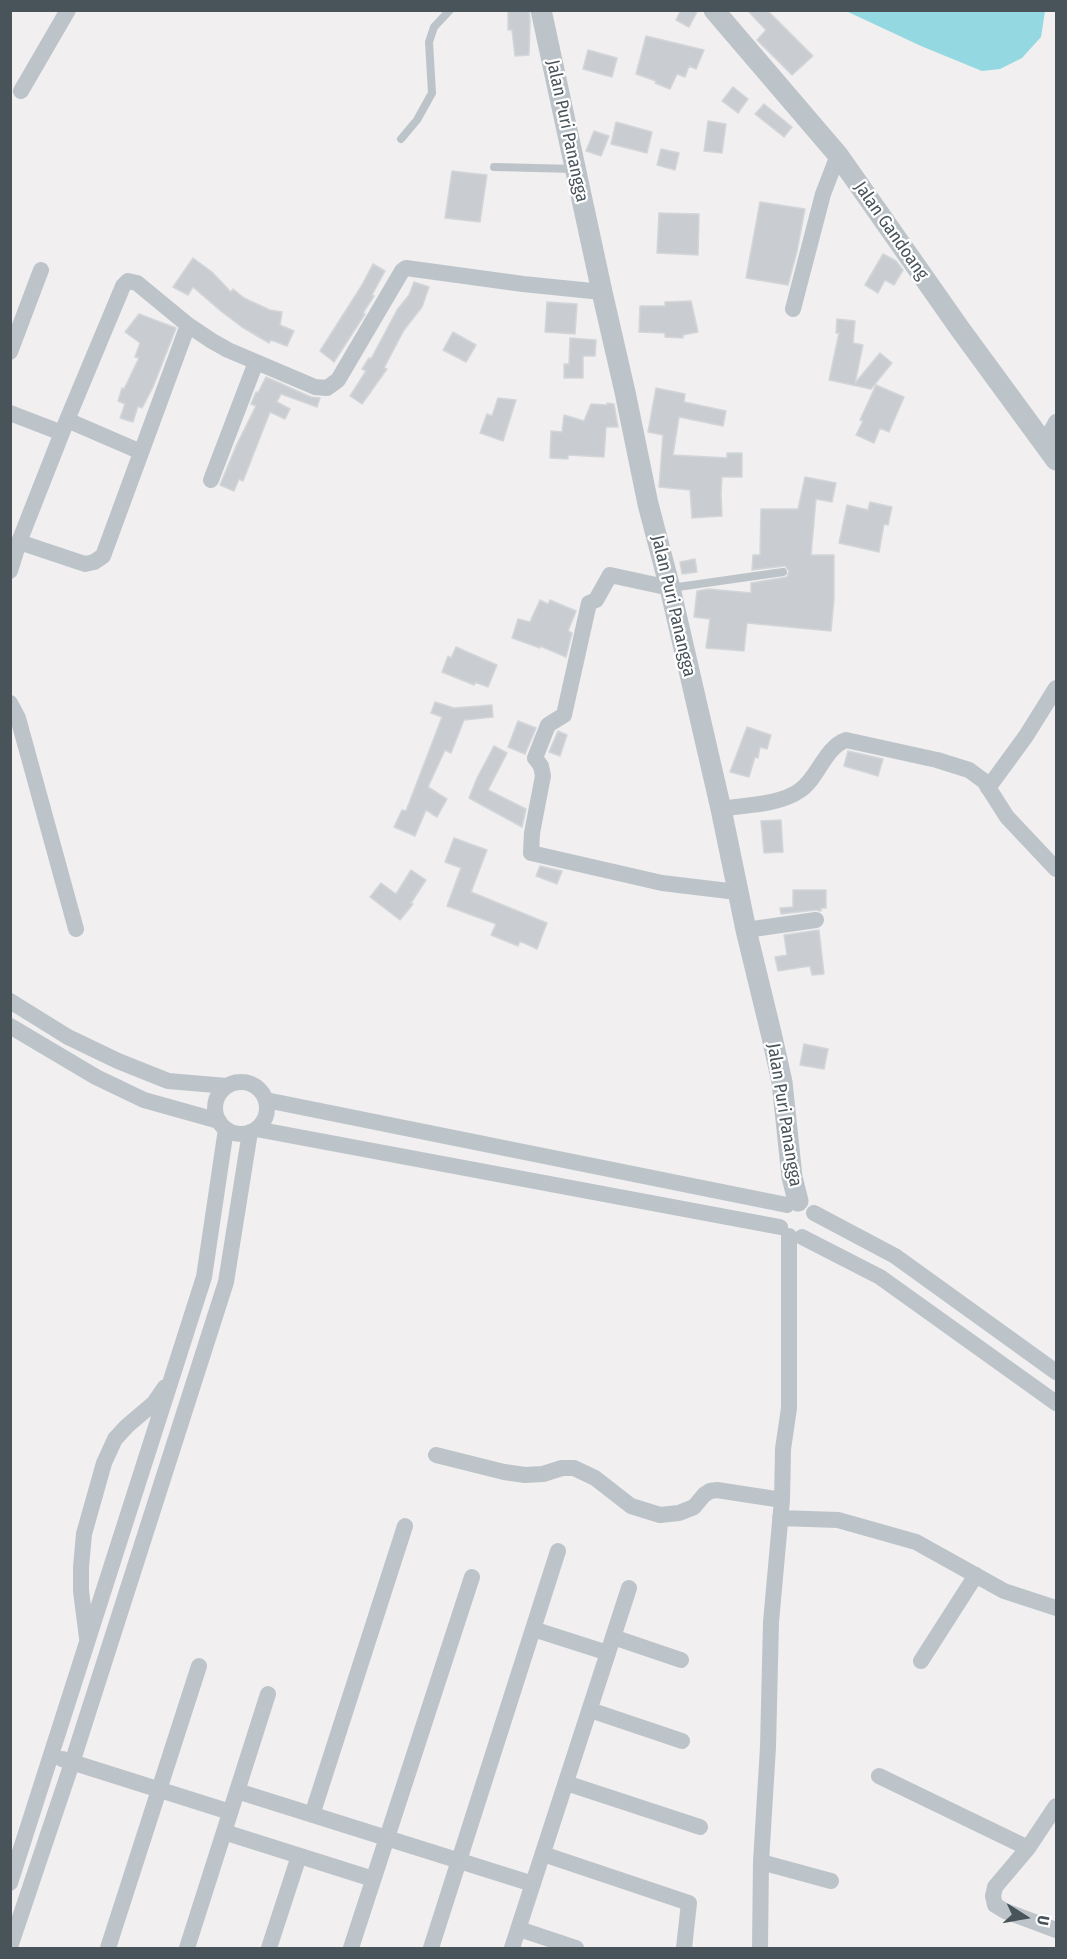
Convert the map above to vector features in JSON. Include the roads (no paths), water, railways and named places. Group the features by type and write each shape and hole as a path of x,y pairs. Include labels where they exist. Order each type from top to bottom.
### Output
{"street":[{"path":"21,91 68,10"},
{"name":"Jalan Puri Panangga","path":"541,10 648,504 670,588 721,809 737,892 782,1082 792,1177 800,1206"},
{"name":"Jalan Gandoang","path":"714,10 838,155 934,293 1050,452"},
{"path":"793,309 823,194 838,155"},
{"path":"10,571 64,427 125,282 137,283 188,325 228,350 315,387 327,388 338,380 402,271 406,268 602,292"},
{"path":"10,352 41,270"},
{"path":"19,542 85,564 99,559 106,549 188,325"},
{"path":"211,480 256,362"},
{"path":"10,412 141,452"},
{"path":"1050,452 1056,422"},
{"path":"670,588 610,575 596,600 590,603 564,715 548,725 535,758 542,766 543,776 532,833 531,853 662,883 737,892"},
{"path":"988,788 1026,736 1056,688"},
{"path":"10,703 18,718 76,929"},
{"path":"721,809 785,799 793,795 815,775 839,743 846,741 948,763 969,771 984,781 1007,817 1056,869"},
{"path":"746,930 816,920"},
{"path":"10,1001 68,1036 118,1061 168,1081 227,1086"},
{"path":"10,1026 96,1077 135,1095 222,1125 235,1133 253,1130 790,1234 880,1277 1056,1403"},
{"path":"10,1883 204,1277 222,1125 215,1112 216,1101 227,1086 244,1082 252,1084 261,1091 266,1100 267,1111 263,1121 253,1130 226,1282 72,1763 10,1947"},
{"path":"266,1100 800,1206 895,1256 1056,1372"},
{"path":"760,1948 760,1862 768,1747 771,1622 782,1500 783,1449 789,1408 790,1234 779,1215 800,1206"},
{"path":"790,1234 812,1230 815,1219 800,1206"},
{"path":"174,1375 195,1382"},
{"path":"87,1644 81,1591 84,1534 104,1463 116,1439 127,1426 154,1403 174,1375"},
{"path":"436,1455 525,1475 574,1468 595,1478 631,1506 660,1515 679,1513 694,1507 704,1495 717,1490 782,1500"},
{"path":"780,1518 838,1520 916,1542 1004,1591 1056,1608"},
{"path":"312,1815 405,1526"},
{"path":"431,1948 558,1551"},
{"path":"921,1661 976,1575"},
{"path":"351,1948 472,1577"},
{"path":"512,1948 629,1588"},
{"path":"533,1629 608,1653"},
{"path":"613,1636 681,1660"},
{"path":"108,1948 199,1666"},
{"path":"187,1948 268,1694"},
{"path":"590,1710 682,1741"},
{"path":"52,1756 230,1812"},
{"path":"879,1776 1028,1848"},
{"path":"566,1782 700,1827"},
{"path":"237,1791 533,1884"},
{"path":"1056,1806 1028,1848 995,1887 993,1896 995,1905 1005,1911 1056,1930"},
{"path":"224,1832 373,1879"},
{"path":"543,1854 689,1903 684,1948"},
{"path":"269,1948 299,1856"},
{"path":"760,1862 831,1881"},
{"path":"519,1929 576,1948"}],"lane":[{"path":"401,139 417,120 432,93 429,42 434,27 450,10"},
{"path":"494,167 576,170"},
{"path":"670,588 783,572"}],"water":[{"path":"846,11 1045,11 1041,37 1022,58 1000,69 982,71"}]}
